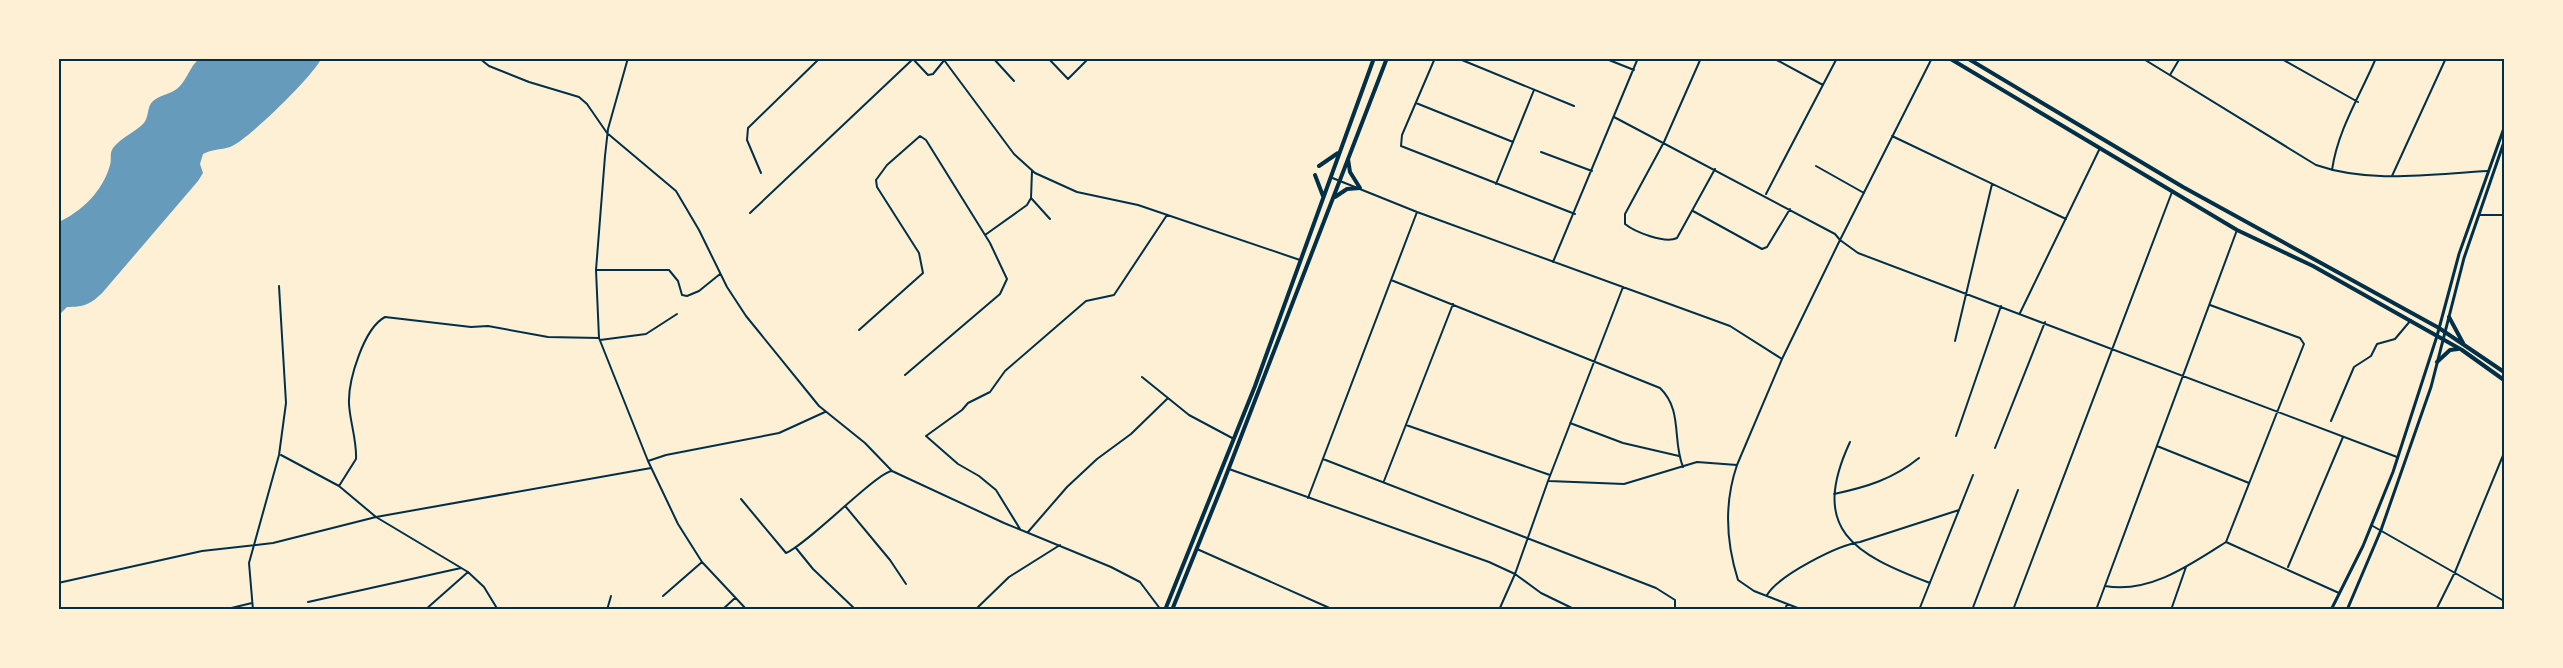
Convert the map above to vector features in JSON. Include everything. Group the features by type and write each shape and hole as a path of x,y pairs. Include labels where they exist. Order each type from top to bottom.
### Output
{"main road":[{"path":"1172,609 1229,469 1300,260 1374,58"},
{"path":"1163,609 1257,387 1387,58"},
{"path":"1949,58 2237,230 2313,266 2505,372"},
{"path":"1967,58 2159,173 2439,328 2505,380"},
{"path":"2331,609 2371,525 2397,458 2437,336 2458,254 2505,128"},
{"path":"2347,609 2381,530 2437,362 2464,258 2505,142"},
{"path":"1319,166 1340,150"},
{"path":"1333,198 1341,192 1360,188 1350,172 1348,158"},
{"path":"2155,181 2159,173"},
{"path":"1315,175 1321,185 1323,196"},
{"path":"2449,317 2464,348"},
{"path":"2437,362 2450,350 2464,348"},
{"path":"1201,522 1207,524"}],"street":[{"path":"479,58 489,66 529,82 579,97 587,104 607,133 676,190 699,230 720,274 746,316 825,412 865,443 892,471 1020,529 1060,544 1140,582 1163,609"},
{"path":"628,58 607,133 596,270 599,339 648,461 678,524 702,562 747,609"},
{"path":"761,172 747,140 748,128 820,58"},
{"path":"993,58 1014,81"},
{"path":"1048,58 1068,79 1089,58"},
{"path":"1435,58 1402,135 1401,146 1575,213"},
{"path":"1457,58 1574,106"},
{"path":"1604,58 1634,70"},
{"path":"1553,262 1638,58"},
{"path":"1701,58 1664,142 1630,203 1625,214 1625,224 1635,230 1671,241 1681,234 1715,168"},
{"path":"1773,58 1823,85"},
{"path":"1766,195 1837,58"},
{"path":"1803,609 1744,587 1738,580 1733,564 1728,511 1732,482 1782,359 1932,58"},
{"path":"2142,58 2316,165 2332,170 2392,176 2488,171"},
{"path":"2170,75 2180,58"},
{"path":"2280,58 2358,102"},
{"path":"2332,170 2335,147 2344,121 2358,102 2376,58"},
{"path":"2392,176 2446,58"},
{"path":"750,213 913,59 928,75 933,74 945,59 1014,154 1032,171 1077,192 1138,205 1300,260"},
{"path":"1496,183 1534,90"},
{"path":"1416,103 1513,142"},
{"path":"1614,117 1766,195 1835,234 1858,254 2045,322 2397,458"},
{"path":"860,330 923,273 919,253 877,187 876,180 887,165 920,136 926,140 985,236 1007,279 1006,286 1000,294 905,375"},
{"path":"1892,136 2066,219"},
{"path":"2020,313 2100,148"},
{"path":"1541,152 1592,171"},
{"path":"1816,166 1864,193"},
{"path":"985,236 1027,205 1031,198 1032,171"},
{"path":"1330,177 1417,212 1742,331 1782,359"},
{"path":"1955,341 1992,183"},
{"path":"2013,609 2172,192"},
{"path":"1031,198 1050,219"},
{"path":"1693,211 1762,249 1767,247 1790,209"},
{"path":"1308,498 1417,212"},
{"path":"2479,214 2505,215"},
{"path":"1020,529 996,490 958,464 926,436 968,403 990,392 1005,371 1086,301 1114,295 1167,215"},
{"path":"2096,609 2237,230"},
{"path":"596,270 669,270 678,281 682,295 687,296 699,291 720,274"},
{"path":"1391,280 1651,383 1669,396 1675,412 1678,456 1683,467"},
{"path":"253,609 249,563 279,454 286,403 279,286"},
{"path":"1499,609 1515,574 1550,475 1623,287"},
{"path":"1384,482 1453,304"},
{"path":"2104,586 2130,588 2187,567 2226,542 2304,344 2302,340 2210,305"},
{"path":"1956,436 2001,306"},
{"path":"339,486 356,459 349,401 353,377 369,331 377,321 385,317 471,327 488,326 548,337 599,339 646,334 677,314"},
{"path":"2331,422 2354,367 2369,358 2377,344 2395,339 2411,320"},
{"path":"1995,448 2045,322"},
{"path":"1142,377 1167,399 1208,426 1234,439"},
{"path":"1028,532 1066,487 1097,459 1131,434 1167,399"},
{"path":"648,461 666,455 779,433 825,412"},
{"path":"1570,423 1623,443 1678,456"},
{"path":"1406,425 1550,475"},
{"path":"2288,568 2343,437"},
{"path":"1850,442 1838,473 1834,494 1837,514 1843,531 1852,543 1875,560 1930,583"},
{"path":"2157,446 2249,483"},
{"path":"2436,609 2455,573 2505,453"},
{"path":"279,454 339,486 376,517 468,572 484,587 498,609"},
{"path":"1834,494 1868,487 1890,478 1919,458"},
{"path":"1323,459 1528,536 1664,591 1675,600 1675,609"},
{"path":"1548,481 1624,484 1707,462 1737,465"},
{"path":"58,583 201,551 254,545 376,517 651,468"},
{"path":"1229,469 1489,562 1515,574 1525,584 1576,609"},
{"path":"741,499 786,554 846,507 883,474 892,471"},
{"path":"1919,609 1973,475"},
{"path":"1972,609 2018,490"},
{"path":"846,507 890,560 906,584"},
{"path":"1766,596 1778,583 1834,550 1959,510"},
{"path":"2371,525 2505,601"},
{"path":"2226,542 2340,593"},
{"path":"975,609 1009,577 1060,544"},
{"path":"796,548 813,569 856,609"},
{"path":"1197,549 1334,609"},
{"path":"663,596 702,562"},
{"path":"2171,609 2187,567"},
{"path":"308,602 461,568"},
{"path":"425,609 468,572"},
{"path":"608,609 611,596"},
{"path":"722,609 735,598"},
{"path":"223,609 252,603"},
{"path":"1785,609 1787,604"}],"water":[{"path":"199,59 321,59 293,92 251,133 230,147 203,154 200,164 203,173 198,181 103,292 87,304 67,307 59,315 59,222 76,212 97,192 111,163 113,148 144,122 153,101 178,88"}]}
